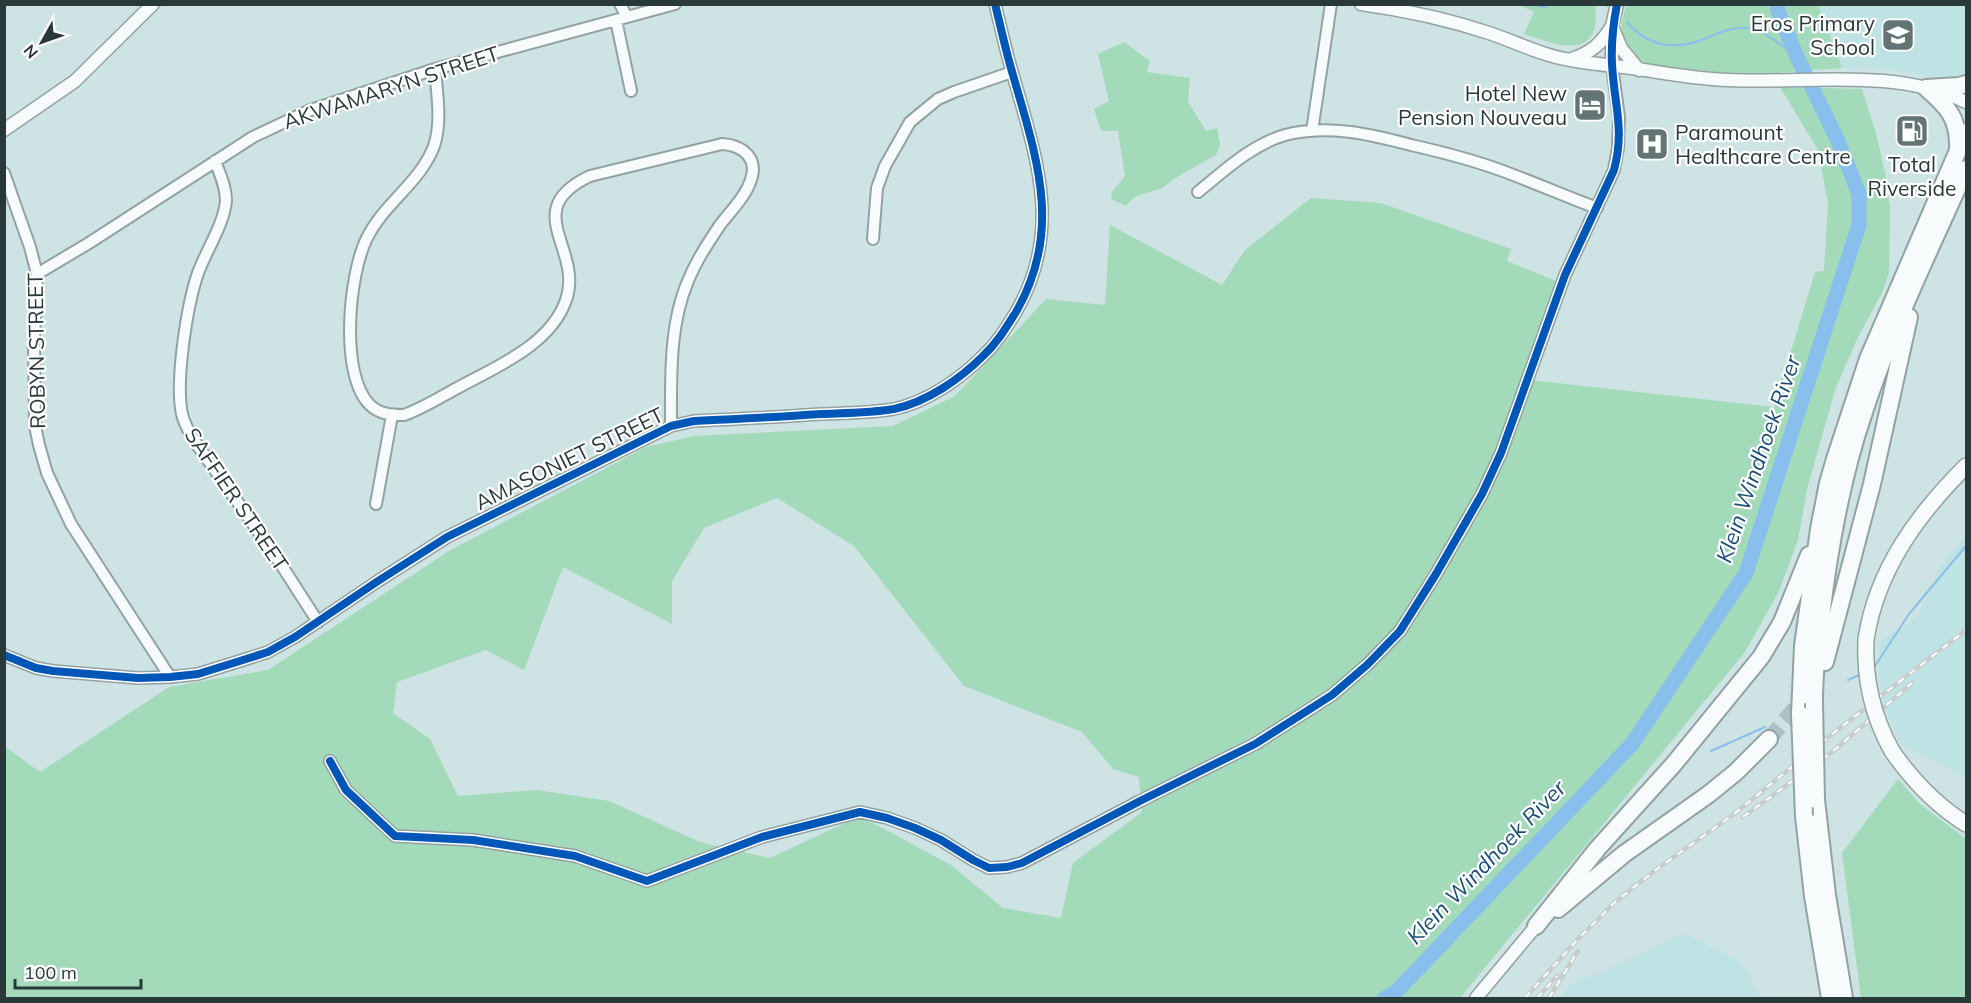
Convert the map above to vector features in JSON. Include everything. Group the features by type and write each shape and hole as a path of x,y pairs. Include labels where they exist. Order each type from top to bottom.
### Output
{"main road":[{"path":"1926,88 1966,84"},
{"path":"1844,999 1827,896 1816,800 1810,645 1816,553 1830,475 1864,369 1896,292 1961,162 1953,118 1941,101 1926,88"},
{"path":"1830,999 1813,896 1801,776 1800,714 1810,645 1837,509 1863,414 1961,162 1966,132"},
{"path":"1825,663 1872,484 1915,283"},
{"path":"1966,466 1921,515 1895,556 1882,580 1872,609 1866,639 1866,672 1870,696 1877,722 1892,751 1919,786 1944,809 1966,824"},
{"path":"1536,926 1598,848 1673,765 1761,657 1782,622 1819,529"},
{"path":"1536,926 1624,854 1709,794 1736,772 1769,739"}],"street":[{"path":"4,130 75,81 153,4"},
{"path":"620,4 631,90"},
{"name":"AKWAMARYN STREET","path":"37,274 260,133 308,111 435,69 675,4"},
{"name":"AMASONIET STREET","path":"4,655 36,668 53,671 138,678 198,674 268,652 287,642 447,537 671,426 694,421 895,409 914,403 942,387 976,363 1006,329 1032,281 1042,241 1042,195 1038,166 995,4"},
{"path":"1312,131 1330,4"},
{"path":"1361,4 1408,10 1452,21 1569,60 1707,79 1891,81 1926,88 1966,102"},
{"path":"330,761 346,790 395,836 473,840 574,856 647,881 762,837 860,812 887,818 924,832 989,868 1007,867 1022,863 1255,744 1332,695 1367,665 1400,631 1477,504 1502,453 1565,275 1614,170 1618,148 1619,117 1612,66 1612,26 1617,4"},
{"path":"1569,60 1595,49 1605,39 1612,26"},
{"path":"1612,26 1621,48 1639,69"},
{"path":"435,69 438,122 435,144 425,165 367,236 358,261 353,289 350,345 355,374 365,399 380,412 404,415 513,357 537,340 559,315 570,287 570,276 555,220 555,209 566,190 576,183 590,176 730,144 743,149 750,158 753,169 751,180 699,259 681,300 674,348 671,426"},
{"path":"873,239 877,188 885,166 910,122 939,99 1012,72"},
{"path":"1198,192 1255,148 1285,135 1336,130 1359,133 1445,153 1501,170 1596,208"},
{"name":"SAFFIER STREET","path":"215,161 224,184 226,202 198,273 189,303 181,376 182,411 185,425 273,552 318,622"},
{"name":"ROBYN STREET","path":"4,173 37,274 34,339 35,426 47,472 71,524 170,677"},
{"path":"376,504 392,415"},
{"path":"1476,999 1536,926"}],"shaded area":[{"name":"Eros Primary School","path":"1818,5 1966,5 1966,74 1944,78 1863,66 1842,68"},
{"path":"1966,534 1966,778 1901,745 1885,708 1880,685 1878,642 1918,616 1941,565"},
{"path":"1684,933 1742,963 1762,998 1560,998 1569,986"}],"green space":[{"path":"1519,5 1596,5 1593,33 1587,40 1570,46 1524,34 1534,12"},
{"path":"1626,5 1818,5 1842,68 1762,74 1650,65 1633,57 1624,42 1621,24"},
{"path":"1124,42 1150,61 1147,72 1190,78 1188,102 1206,131 1217,128 1220,144 1216,155 1162,188 1134,197 1126,206 1111,199 1112,192 1125,176 1118,131 1101,131 1094,109 1109,101 1098,54"},
{"path":"1780,87 1862,89 1877,137 1886,177 1890,208 1889,273 1882,293 1857,339 1835,390 1807,489 1798,540 1779,591 1745,652 1460,998 5,998 4,746 40,772 169,687 268,670 449,551 646,447 695,436 893,426 955,396 1046,299 1105,305 1110,225 1222,285 1245,250 1311,198 1381,203 1511,249 1507,261 1556,281 1521,376 1539,381 1774,407 1815,272 1824,271 1828,203 1818,150","holes":["777,498 854,546 964,686 1082,732 1113,769 1139,777 1142,812 1073,863 1061,918 1003,908 951,865 860,816 770,858 700,842 609,801 537,790 458,796 430,739 393,713 397,682 486,650 524,670 563,567 672,624 672,581 704,528"]},
{"path":"1898,779 1920,804 1966,839 1966,998 1861,998 1842,853"}],"waterway":[{"path":"1531,4 1544,7 1550,4"},
{"name":"Klein Windhoek River","path":"1385,998 1397,991 1632,744 1746,573 1859,225 1859,194 1838,141 1797,57 1777,4"},
{"path":"1627,22 1651,41 1669,45 1689,44 1732,29 1751,29 1772,38 1797,57"},
{"path":"1871,668 1875,666 1909,614 1966,546"},
{"path":"1848,680 1861,674"},
{"path":"1711,751 1765,727"}],"tunnel":[{"path":"1769,739 1805,697"}],"railway":[{"path":"1525,998 1615,902 1734,814 1966,630"},
{"path":"1743,817 1832,752 1912,683"},
{"path":"1549,998 1578,951"},
{"path":"1537,998 1557,976"}],"cycle path":[{"path":"4,655 36,668 53,671 138,678 198,674 268,652 295,637 447,537 671,426 694,421 858,413 894,409 919,401 953,381 974,365 1001,335 1016,312 1030,282 1039,253 1042,224 1037,166 995,4"},
{"path":"330,761 346,790 395,836 473,840 575,856 647,881 762,837 860,812 915,828 941,840 989,868 1007,867 1022,863 1255,744 1332,695 1367,665 1400,631 1482,494 1501,453 1565,275 1614,170 1619,142 1612,64 1613,27 1617,4"}],"place":[{"name":"Eros Primary School","path":"1898,35"},
{"name":"Hotel New Pension Nouveau","path":"1590,105"},
{"name":"Total Riverside","path":"1912,131"},
{"name":"Paramount Healthcare Centre","path":"1652,144"}]}
